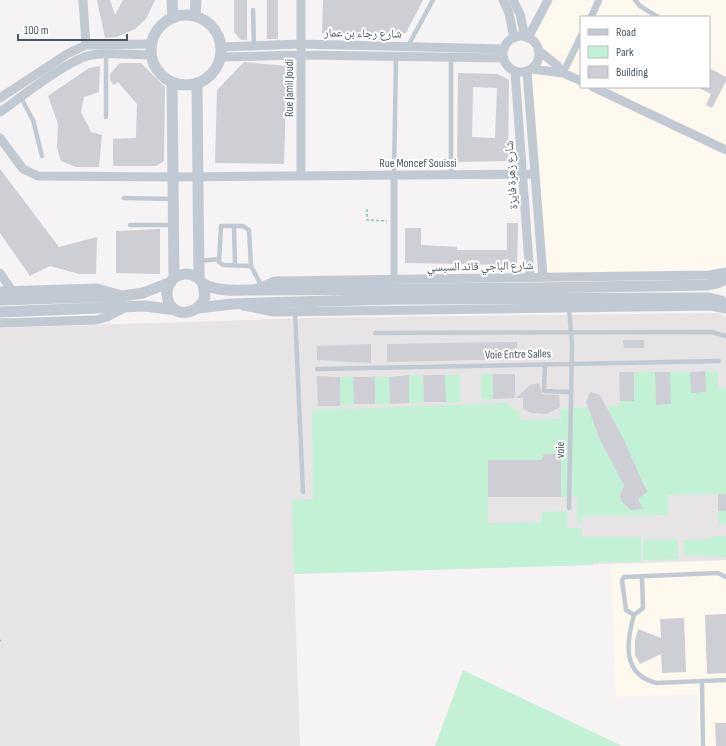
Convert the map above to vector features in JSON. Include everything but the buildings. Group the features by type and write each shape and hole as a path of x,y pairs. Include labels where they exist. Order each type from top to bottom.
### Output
{"street":[{"path":"83,0 86,45"},
{"path":"172,0 173,18"},
{"path":"195,16 196,0"},
{"name":"Rue Jamil Joudi","path":"301,0 301,176"},
{"path":"504,0 509,13 514,38"},
{"path":"513,0 520,14 527,37"},
{"path":"527,37 548,0"},
{"path":"591,16 599,0"},
{"path":"184,15 195,16 205,20 213,27 218,36 221,52 216,69 208,78 197,84 184,86 172,83 162,76 154,66 151,49 159,28 173,18 184,15"},
{"path":"529,70 539,57 538,50 533,41 527,37 514,38 508,42 503,53 510,69 515,72 529,70 563,73 580,81"},
{"path":"563,73 580,38"},
{"name":"شارع رجاء بن عمار","path":"221,52 254,46 301,44 408,46 503,53"},
{"path":"0,98 67,54 86,45 151,49"},
{"path":"0,112 72,63 91,55 151,49"},
{"path":"538,50 558,66 563,73"},
{"name":"شارع رجاء بن عمار","path":"221,52 302,55 451,57 503,53"},
{"name":"شارع زهرة فايزة","path":"529,70 543,277"},
{"name":"شارع زهرة فايزة","path":"515,72 524,175 530,277"},
{"path":"172,83 174,226 173,280 167,293 170,304 176,310"},
{"path":"197,84 198,261 205,297 198,308"},
{"path":"595,88 726,150"},
{"name":"Rue Moncef Souissi","path":"0,138 23,169 38,176 197,177 535,174"},
{"path":"394,175 394,279"},
{"name":"شارع الباجي قائد السبسي","path":"257,288 275,280 710,275 726,272"},
{"path":"0,273 12,291"},
{"path":"0,300 123,296 143,293 187,274 224,290 257,288 535,288 693,285 717,284 726,280"},
{"path":"726,280 724,287 726,299"},
{"path":"0,291 97,288 123,296"},
{"path":"0,312 154,306 186,313 198,308 232,304 397,299 709,298 721,300 726,304"},
{"path":"232,304 261,310 295,312 711,306 726,309"},
{"path":"0,323 96,320 107,317 126,307"}],"lane":[{"path":"408,46 433,0"},
{"path":"635,0 640,6 656,16"},
{"path":"253,10 254,46"},
{"path":"106,54 106,117"},
{"path":"394,175 396,56"},
{"path":"451,57 451,175"},
{"path":"21,98 33,120 42,156"},
{"path":"124,198 173,199"},
{"path":"130,225 174,226"},
{"path":"251,266 223,265 219,259 219,228 223,225 243,226 249,230 251,266 257,288"},
{"path":"234,226 235,265"},
{"path":"198,261 219,259"},
{"path":"545,364 544,391 570,392 571,332 569,308"},
{"path":"295,312 303,492"},
{"path":"375,333 712,332 726,336"},
{"name":"Voie Entre Salles","path":"317,369 719,361"},
{"name":"voie","path":"569,508 570,392"},
{"path":"634,615 626,610 622,580 624,577 718,573 726,577"},
{"path":"642,577 643,608 634,615 630,627 628,647 630,662 637,673 648,681 657,683 726,680"},
{"path":"702,681 703,746"}],"path":[{"path":"367,209 367,220 394,221"}],"shaded area":[{"path":"551,0 726,0 726,267 711,271 547,273 531,73 542,62 542,45 534,33"},
{"path":"718,313 726,317 726,560 294,574 300,746 0,746 0,328 306,318"},
{"path":"726,560 726,746 699,746 697,694 616,697 611,565"}],"green space":[{"path":"705,371 718,371 718,388 726,388 726,494 668,495 668,515 582,516 582,522 577,522 577,496 561,497 561,454 544,454 541,460 488,460 488,523 542,522 542,512 567,511 567,528 582,528 582,537 641,537 641,562 593,562 593,565 294,574 292,500 313,499 312,410 505,403 520,412 521,420 560,419 561,433 561,409 588,407 600,440 624,485 621,496 622,500 628,507 637,510 643,509 638,499 647,491 623,438 606,406 620,405 620,401 634,401 634,372 655,372 656,405 670,404 670,372 691,372 691,392 706,392"},
{"path":"460,374 460,402 446,402 445,375"},
{"path":"481,374 493,374 493,399 481,399"},
{"path":"409,375 423,375 424,402 409,403"},
{"path":"339,377 353,377 354,404 339,405"},
{"path":"375,377 389,377 390,404 375,404"},
{"path":"718,511 726,511 726,524 719,524"},
{"path":"712,536 726,536 726,557 684,555 684,540 711,539"},
{"path":"678,539 678,559 643,560 643,540"},
{"path":"463,670 622,746 435,746"}]}
